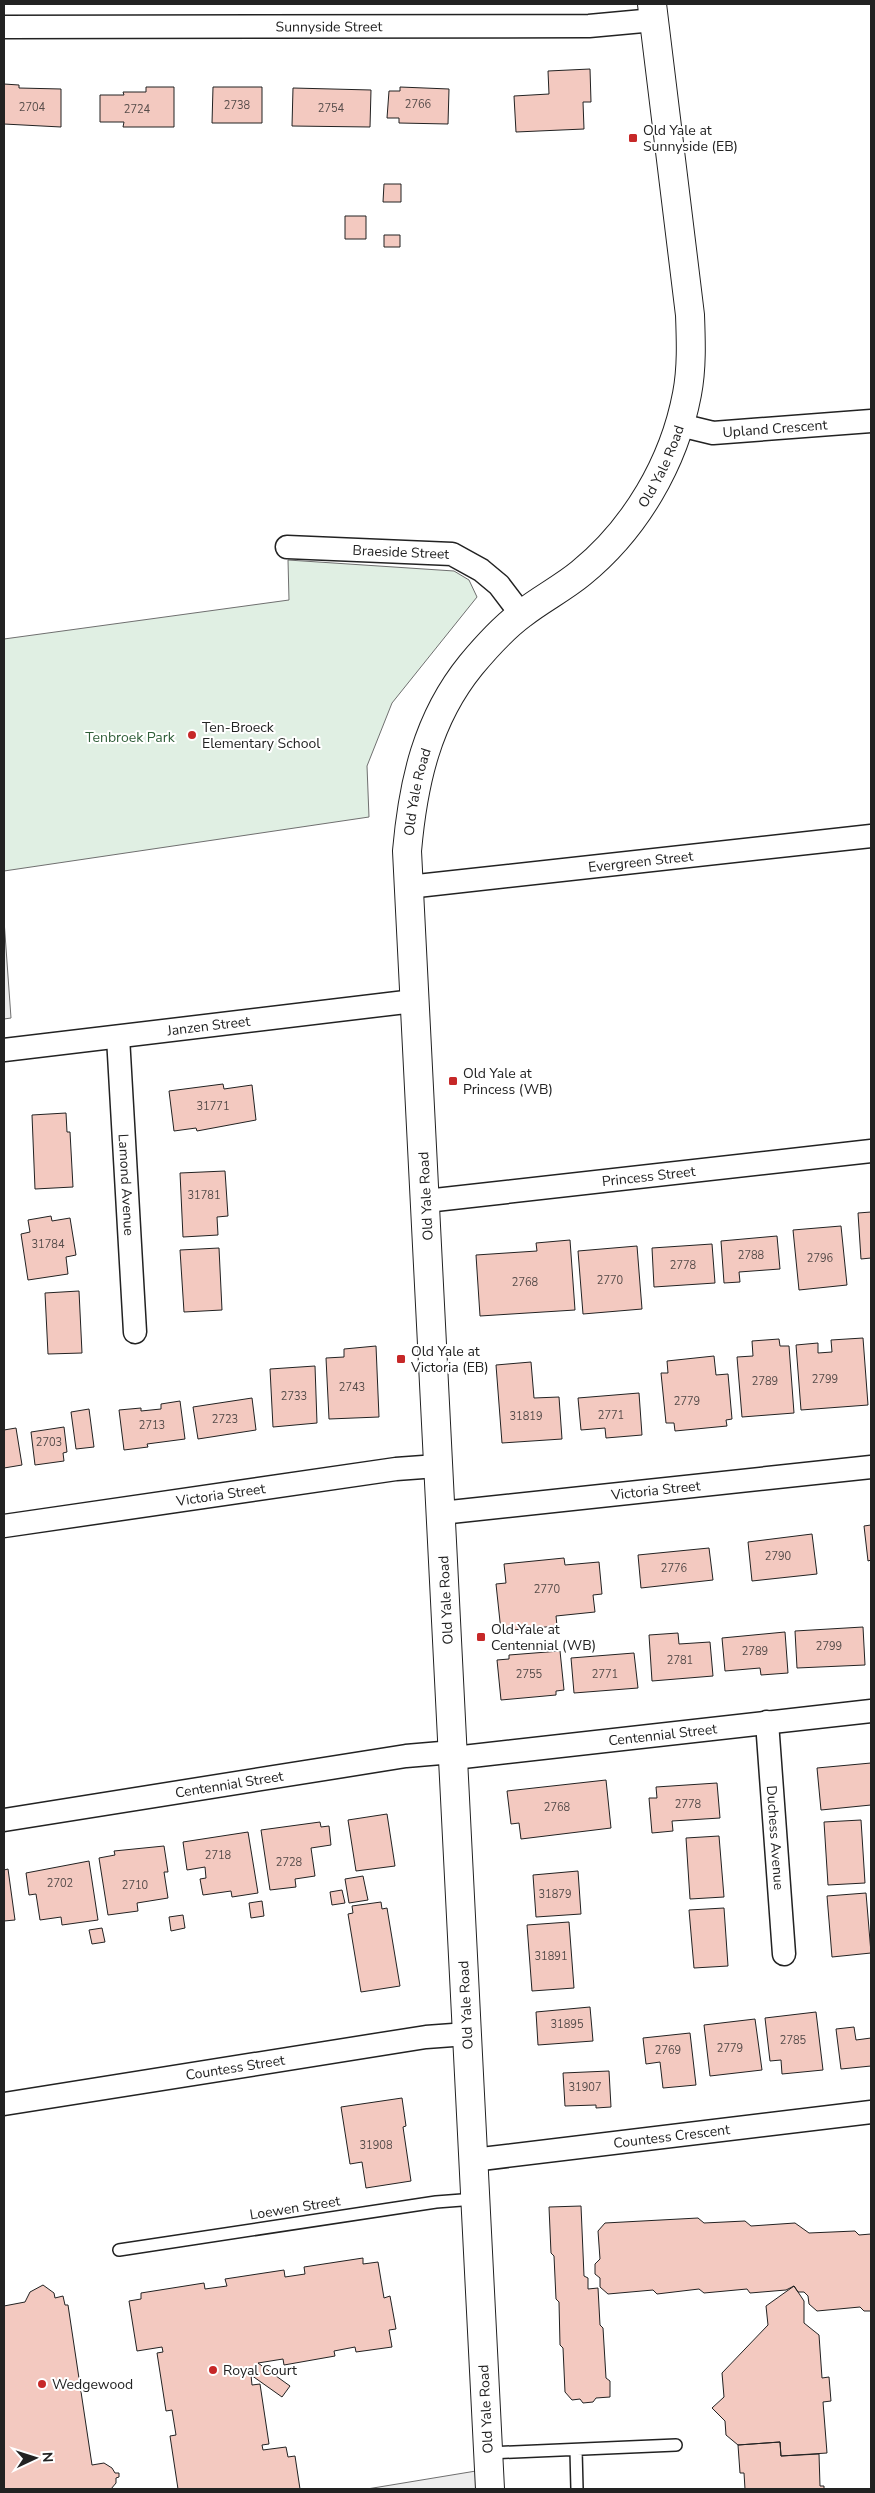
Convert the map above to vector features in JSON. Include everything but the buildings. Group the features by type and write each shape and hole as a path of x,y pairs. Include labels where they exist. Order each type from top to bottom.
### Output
{"street":[{"name":"Sunnyside Street","path":"4,27 589,26 653,12"},
{"name":"Old Yale Road","path":"490,2489 407,851 414,790 422,755 435,722 471,666 521,614 580,574 622,533 644,502 669,456 680,425 690,369 690,315 653,12"},
{"name":"Upland Crescent","path":"680,425 713,433 871,421"},
{"name":"Braeside Street","path":"287,547 452,554 480,570 498,585 521,614"},
{"name":"Evergreen Street","path":"408,886 871,836"},
{"name":"Janzen Street","path":"4,1050 414,1001"},
{"name":"Lamond Avenue","path":"118,1036 135,1332"},
{"name":"Princess Street","path":"426,1201 871,1151"},
{"name":"Victoria Street","path":"4,1526 396,1469 437,1466"},
{"name":"Victoria Street","path":"441,1514 871,1467"},
{"name":"Centennial Street","path":"4,1820 406,1756 504,1754 871,1711"},
{"name":"Duchess Avenue","path":"767,1722 784,1954"},
{"name":"Countess Street","path":"4,2104 426,2037 467,2034"},
{"name":"Countess Crescent","path":"473,2160 871,2112"}],"lane":[{"name":"Loewen Street","path":"119,2250 444,2201 475,2199"},
{"path":"488,2454 676,2445"},
{"path":"576,2450 577,2489"}],"green space":[{"name":"Tenbroek Park","path":"288,560 454,571 469,580 477,597 392,703 367,766 369,817 4,871 4,639 289,600"}],"shaded area":[{"path":"4,920 11,1018 4,1019"},
{"path":"482,2470 480,2489 367,2489"}],"place":[{"name":"Old Yale at Sunnyside (EB)","path":"633,138"},
{"name":"Ten-Broeck Elementary School","path":"192,735"},
{"name":"Old Yale at Princess (WB)","path":"453,1081"},
{"name":"Old Yale at Victoria (EB)","path":"401,1359"},
{"name":"Old Yale at Centennial (WB)","path":"481,1637"},
{"name":"Royal Court","path":"213,2370"},
{"name":"Wedgewood","path":"42,2384"}]}
